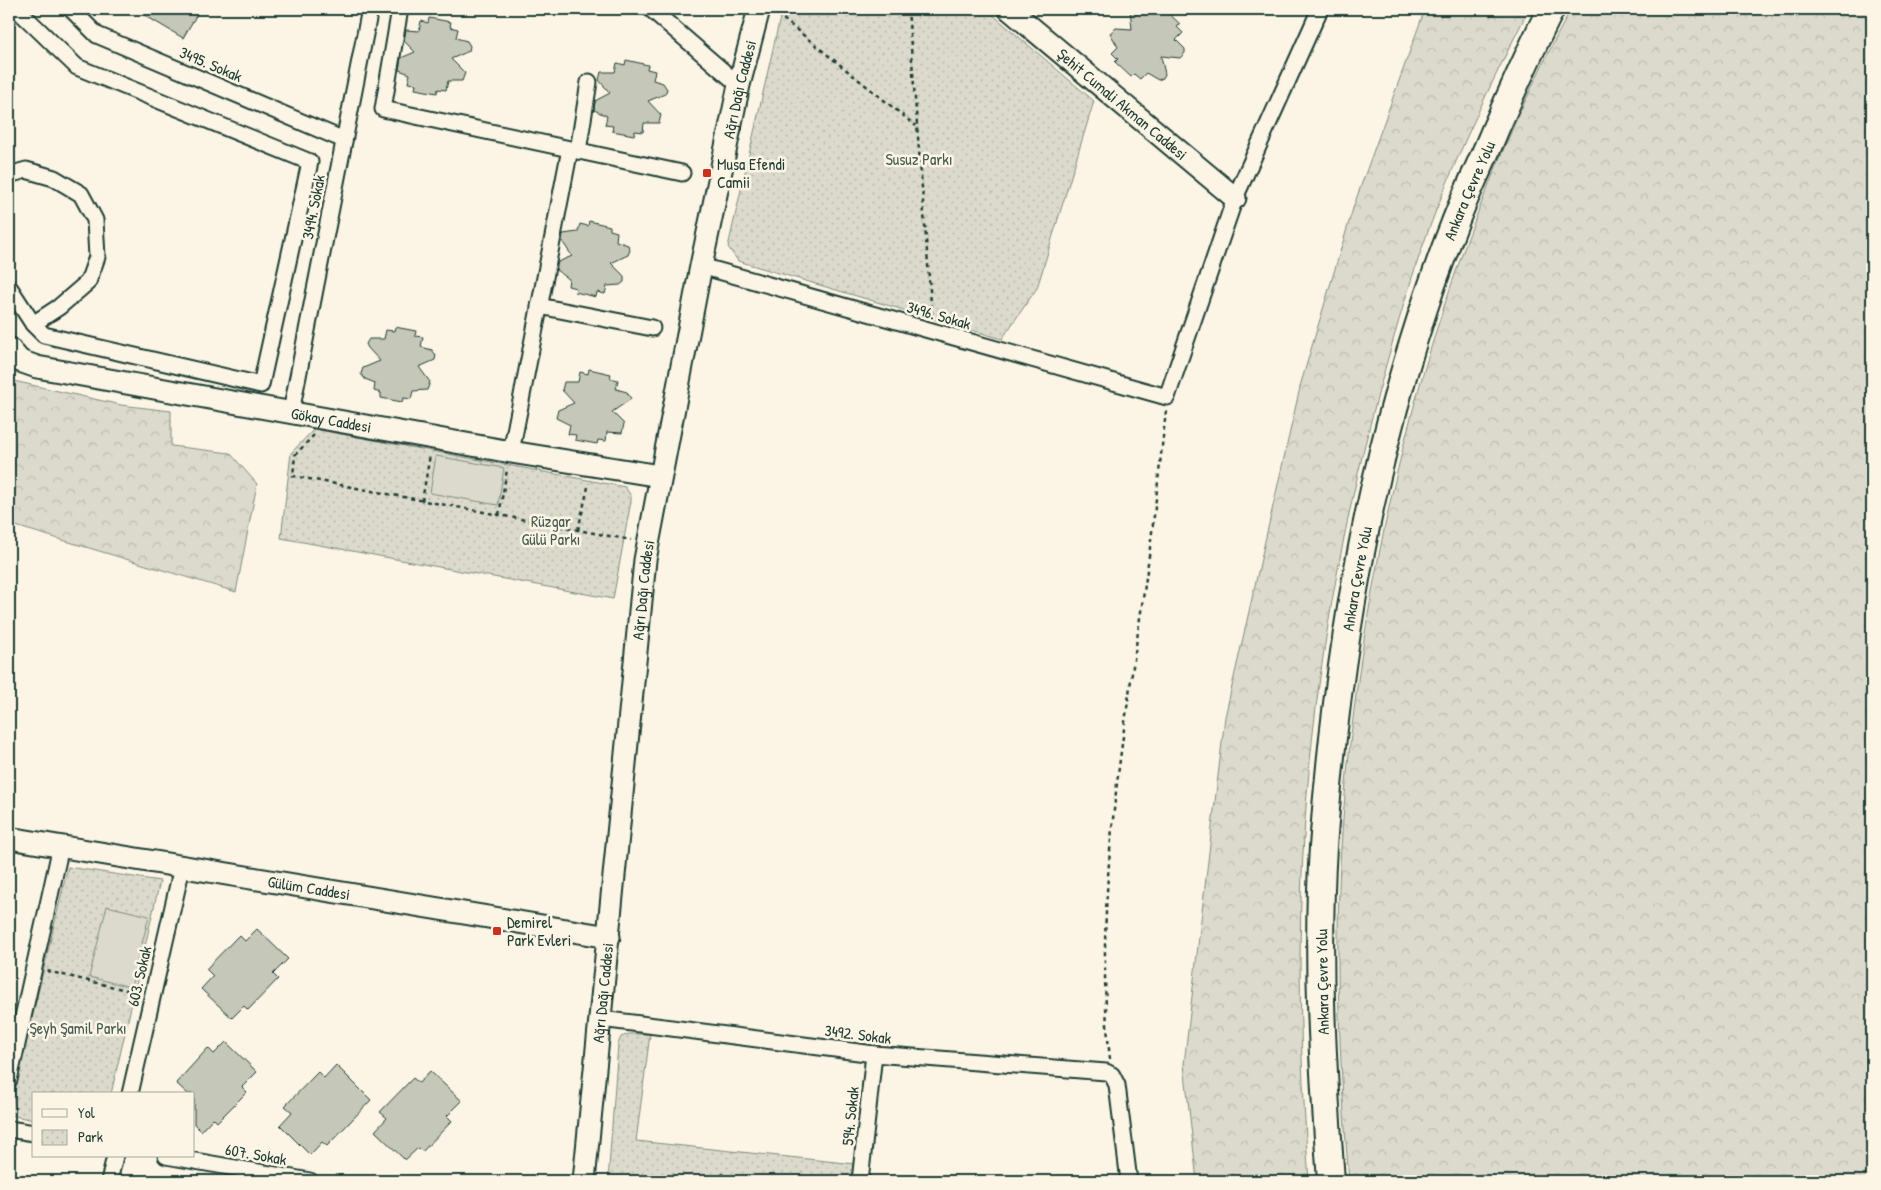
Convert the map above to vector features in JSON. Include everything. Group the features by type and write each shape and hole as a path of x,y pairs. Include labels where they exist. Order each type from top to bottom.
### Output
{"highway":[{"name":"Ankara Çevre Yolu","path":"1331,1181 1322,1019 1323,849 1345,640 1385,448 1409,357 1454,224 1534,41 1551,9"}],"main road":[{"name":"Ağrı Dağı Caddesi","path":"584,1181 648,543 701,266 740,85 759,9"},
{"name":"Şehit Cumali Akman Caddesi","path":"1009,9 1236,198"},
{"name":"Gökay Caddesi","path":"9,348 20,361 37,367 511,452 660,476"},
{"name":"Gülüm Caddesi","path":"9,838 609,938"}],"street":[{"path":"9,287 33,324 44,335 261,385 310,162 77,67 17,9"},
{"name":"3495. Sokak","path":"71,9 97,35 344,140"},
{"name":"3494. Sokak","path":"291,412 370,9"},
{"path":"400,9 383,109 682,173"},
{"path":"651,9 740,85"},
{"path":"1167,397 1236,198 1320,9"},
{"path":"511,452 539,306 589,82"},
{"path":"9,175 26,170 54,178 81,194 94,220 97,257 88,282 59,307 33,324"},
{"name":"3496. Sokak","path":"701,266 1167,397"},
{"path":"539,306 652,328"},
{"path":"9,1080 61,846"},
{"name":"603. Sokak","path":"130,1092 182,867"},
{"name":"3492. Sokak","path":"601,1019 874,1054 1112,1074"},
{"name":"594. Sokak","path":"860,1181 874,1054"},
{"path":"1112,1074 1117,1085 1129,1181"},
{"path":"9,1129 32,1133"},
{"path":"109,1181 115,1158"},
{"name":"607. Sokak","path":"178,1158 310,1181"}],"path":[{"path":"770,9 916,126"},
{"path":"908,9 933,331"},
{"path":"1112,1074 1105,1009 1106,897 1122,743 1148,563 1167,397"},
{"path":"329,419 295,455 293,476 648,543"},
{"path":"422,501 433,438"},
{"path":"499,515 511,452"},
{"path":"578,530 594,465"},
{"path":"34,968 152,996"},
{"path":"714,1181 726,1172"},
{"path":"774,1181 778,1179 784,1181"}],"green space":[{"name":"Susuz Parkı","path":"782,9 986,9 1094,101 1037,288 1002,339 738,261 728,247"},
{"path":"1425,9 1529,9 1491,84 1468,135 1445,187 1419,256 1365,444 1340,559 1320,677 1307,795 1303,853 1300,935 1301,1017 1309,1181 1197,1181 1184,1064 1225,717 1301,383 1354,205"},
{"path":"1571,9 1872,9 1872,1181 1349,1181 1339,1014 1338,931 1341,847 1351,738 1366,630 1386,522 1411,416 1443,311 1480,208 1522,107"},
{"path":"9,380 121,405 171,411 171,446 230,453 257,484 236,592 9,524"},
{"name":"Rüzgar Gülü Parkı","path":"314,429 625,487 631,496 631,501 613,599 281,538 291,453"},
{"path":"436,456 504,468 498,505 430,493"},
{"name":"Şeyh Şamil Parkı","path":"68,867 160,881 111,1092 32,1092 32,1120 9,1115"},
{"path":"107,906 149,916 131,987 89,977"},
{"path":"629,1034 650,1034 636,1141 855,1164 853,1181 608,1181 618,1044 621,1037"}],"building":[{"path":"134,9 200,9 183,38"},
{"path":"1130,9 1142,9 1148,14 1153,9 1164,9 1180,24 1177,27 1183,33 1176,40 1185,49 1185,53 1180,58 1161,56 1165,74 1163,78 1158,80 1146,73 1140,79 1134,74 1131,77 1115,62 1118,59 1112,53 1118,47 1110,33 1116,28 1132,29"},
{"path":"429,18 451,22 450,27 458,29 456,38 467,41 470,46 469,51 451,59 465,73 462,81 448,81 446,90 438,89 437,93 415,89 416,84 408,83 410,74 399,70 401,58 415,52 404,41 406,30 419,31 421,21 428,23"},
{"path":"626,60 648,65 647,69 655,71 653,80 663,83 667,89 665,94 648,101 661,115 659,123 644,123 643,132 635,131 634,135 612,131 613,126 605,125 607,116 594,110 595,101 610,93 599,80 601,72 615,72 617,63 625,65"},
{"path":"589,221 610,226 610,230 617,232 616,241 628,245 630,250 628,255 611,263 624,276 624,282 620,285 607,286 605,294 597,292 596,297 575,292 576,288 568,286 569,279 556,270 558,262 572,256 562,241 563,234 578,232 580,224 588,226"},
{"path":"395,327 416,331 415,336 423,337 421,347 432,350 436,355 435,360 419,367 430,382 427,390 413,391 411,399 403,398 402,402 381,398 381,393 374,391 375,383 365,379 361,374 363,368 380,361 366,344 369,339 384,339 386,330 394,331"},
{"path":"589,369 611,374 610,378 618,380 616,389 627,392 631,399 612,412 624,424 622,433 607,432 606,441 598,440 597,444 575,440 576,435 568,434 570,425 556,418 558,410 574,403 562,390 564,382 578,382 580,372 588,374"},
{"path":"257,929 288,959 273,974 278,979 248,1010 244,1006 232,1018 201,989 213,976 206,969 239,935 245,941"},
{"path":"226,1042 257,1072 242,1087 247,1092 217,1122 213,1118 201,1131 195,1125 195,1092 186,1092 176,1083 208,1048 214,1054"},
{"path":"336,1065 371,1100 327,1146 322,1142 310,1155 280,1125 292,1112 285,1106 318,1072 324,1078"},
{"path":"430,1071 462,1101 447,1116 452,1121 422,1152 418,1148 405,1160 375,1131 387,1118 380,1112 413,1078 419,1083"}],"place":[{"name":"Musa Efendi Camii","path":"707,173"},
{"name":"Demirel Park Evleri","path":"497,931"}]}
